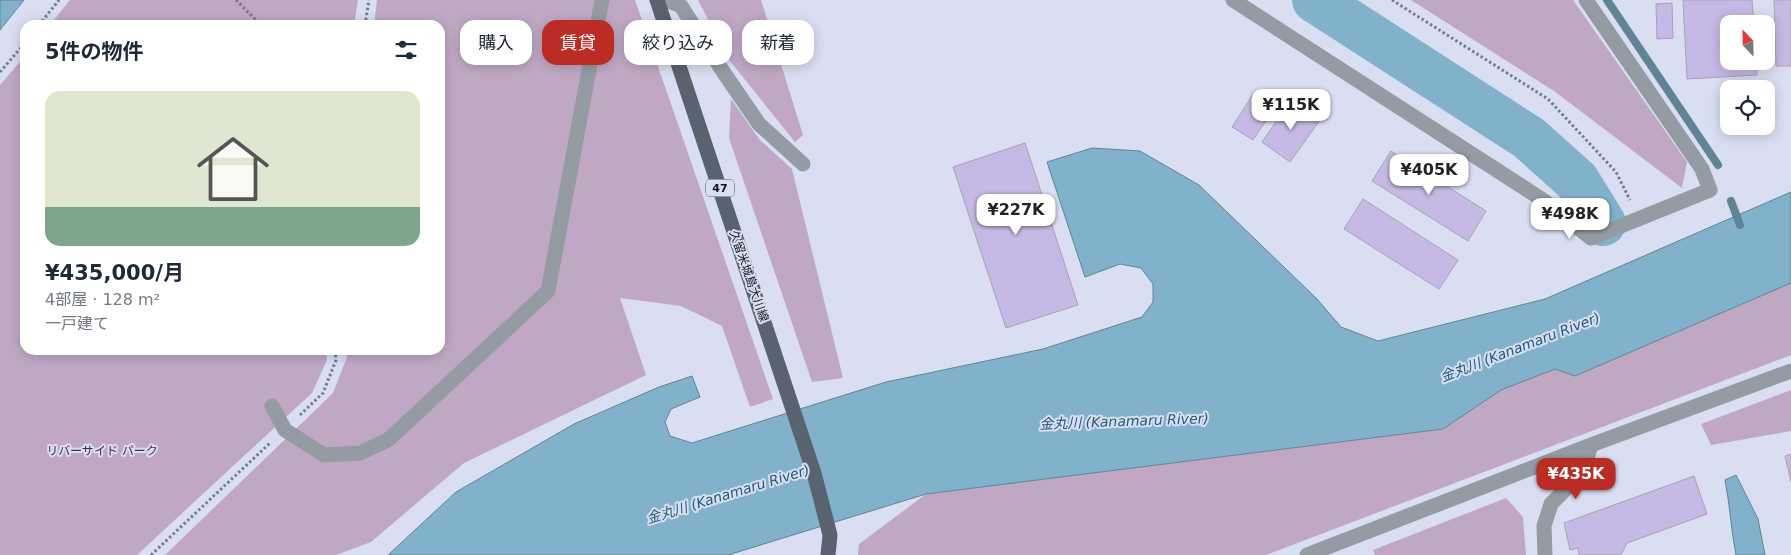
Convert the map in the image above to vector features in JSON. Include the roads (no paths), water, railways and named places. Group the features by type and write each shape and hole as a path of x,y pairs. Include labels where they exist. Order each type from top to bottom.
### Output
{"main road":[{"name":"久留米城島大川線","path":"657,0 814,473 830,535 828,555"}],"street":[{"path":"272,406 284,430 324,455 360,453 388,440 548,291 602,0"},
{"path":"666,0 681,6 759,124 803,164"},
{"path":"1233,0 1543,200 1591,238 1710,190 1702,168 1586,0"},
{"path":"1307,555 1791,371"},
{"path":"1546,555 1544,526 1551,504 1583,471 1591,446"}],"water":[{"path":"0,0 24,0 0,30"},
{"name":"金丸川 (Kanamaru River)","path":"1092,148 1140,151 1199,185 1317,299 1341,327 1378,341 1545,299 1791,192 1791,283 1575,376 1555,369 1501,390 1443,429 926,494 728,555 388,555 456,492 574,424 659,387 692,376 700,397 671,409 665,422 670,436 692,443 886,382 1043,349 1142,317 1153,302 1153,284 1141,268 1120,264 1085,277 1047,162"},
{"path":"1736,475 1758,519 1765,555 1736,555 1725,480"}],"waterway":[{"path":"1315,0 1529,138 1577,181 1603,223"},
{"path":"1607,0 1718,165"},
{"path":"1731,201 1740,225"}],"park label":[{"name":"リバーサイド パーク","path":"102,451"}]}
